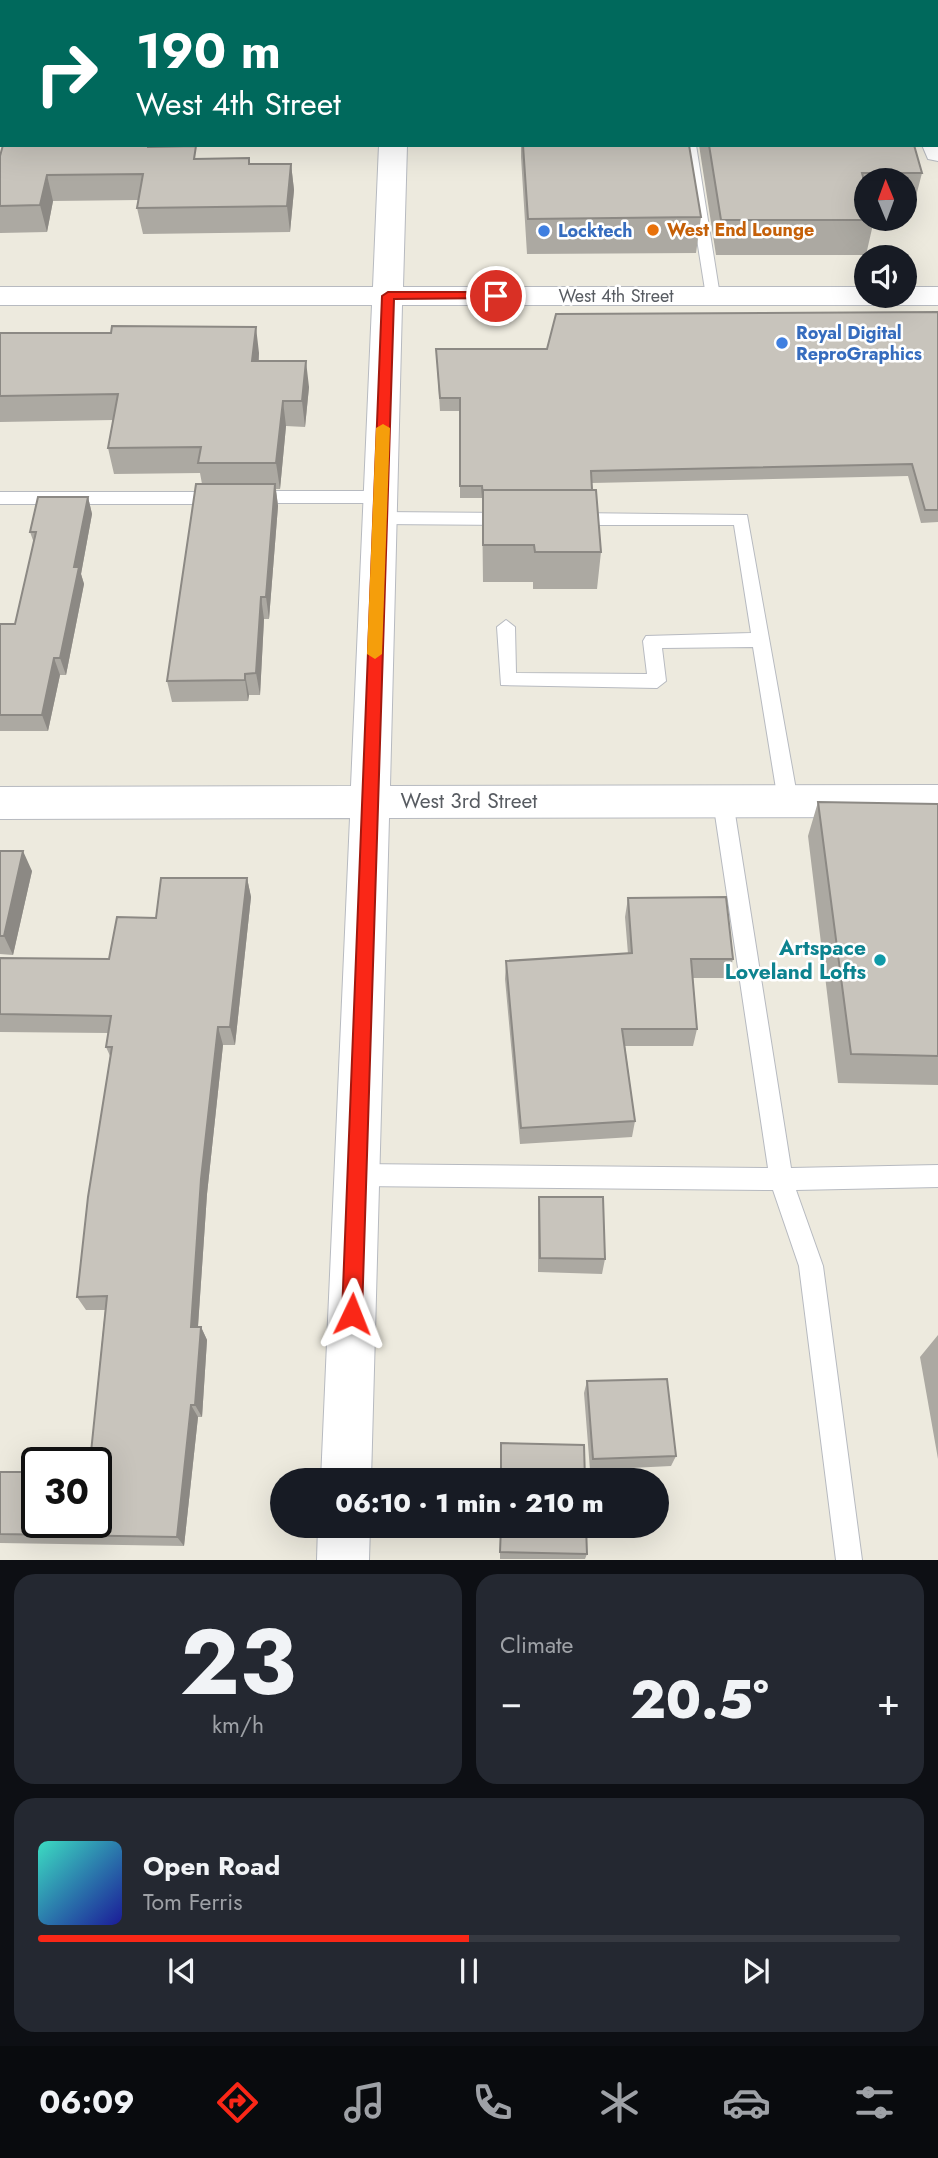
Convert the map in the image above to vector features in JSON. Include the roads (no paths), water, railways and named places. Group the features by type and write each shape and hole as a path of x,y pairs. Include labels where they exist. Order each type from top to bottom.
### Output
{"street":[{"path":"346,1468 393,147"},
{"name":"West 4th Street","path":"0,296 938,296"},
{"name":"West 3rd Street","path":"0,803 938,801"},
{"path":"343,1559 344,1538"}],"lane":[{"path":"689,147 713,296"},
{"path":"0,498 380,508 533,519"},
{"path":"561,519 741,519 788,801"},
{"path":"506,627 507,680 657,681 652,641 762,640"},
{"path":"723,801 780,1179 811,1266 849,1559"},
{"path":"356,1175 780,1179 938,1176"}],"place":[{"name":"West End Lounge","path":"653,230"},
{"name":"Locktech","path":"544,231"},
{"name":"Royal Digital ReproGraphics","path":"782,343"},
{"name":"Artspace Loveland Lofts","path":"880,960"}]}
